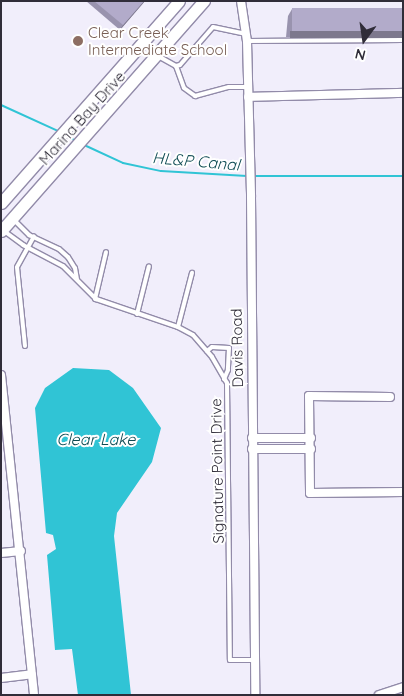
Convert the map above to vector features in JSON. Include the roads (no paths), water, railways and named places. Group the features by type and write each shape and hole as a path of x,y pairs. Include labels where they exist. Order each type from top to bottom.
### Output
{"main road":[{"name":"Marina Bay Drive","path":"2,203 179,1"},
{"name":"Marina Bay Drive","path":"5,226 158,56 204,1"},
{"path":"118,70 134,83"},
{"path":"1,208 2,203"}],"street":[{"name":"Davis Road","path":"241,1 246,38 251,197 255,695"},
{"path":"248,97 403,93"},
{"path":"1,375 6,457 21,551 34,695"},
{"path":"390,397 309,396 312,493 403,492"},
{"path":"252,438 311,438"},
{"path":"252,450 311,449"},
{"path":"1,554 21,551"},
{"path":"1,678 32,674"},
{"path":"379,695 387,690 403,687"}],"lane":[{"path":"176,66 213,27 246,38 403,40"},
{"path":"158,56 176,66 184,88 194,96 229,87 248,87"},
{"name":"Signature Point Drive","path":"5,226 34,236 68,257 75,268 76,279"},
{"name":"Signature Point Drive","path":"5,226 27,247 52,259 95,298 136,314 178,327 193,335 207,351 224,379 230,660 255,660"},
{"path":"25,346 17,278 20,257 34,236"},
{"path":"95,298 106,252"},
{"path":"136,314 149,266"},
{"path":"178,327 192,273"},
{"path":"207,351 212,347 229,348 228,370 224,379"}],"water":[{"name":"Clear Lake","path":"73,368 109,370 133,388 161,428 152,462 117,513 114,536 131,695 78,695 72,649 55,650 47,555 56,549 53,535 46,533 35,408 45,388"}],"waterway":[{"name":"HL&P Canal","path":"1,105 58,131"},
{"name":"HL&P Canal","path":"67,136 76,141"},
{"name":"HL&P Canal","path":"82,144 123,163 161,171 247,176"},
{"name":"HL&P Canal","path":"252,176 403,176"}],"place":[{"name":"Clear Creek Intermediate School","path":"78,41"}]}
